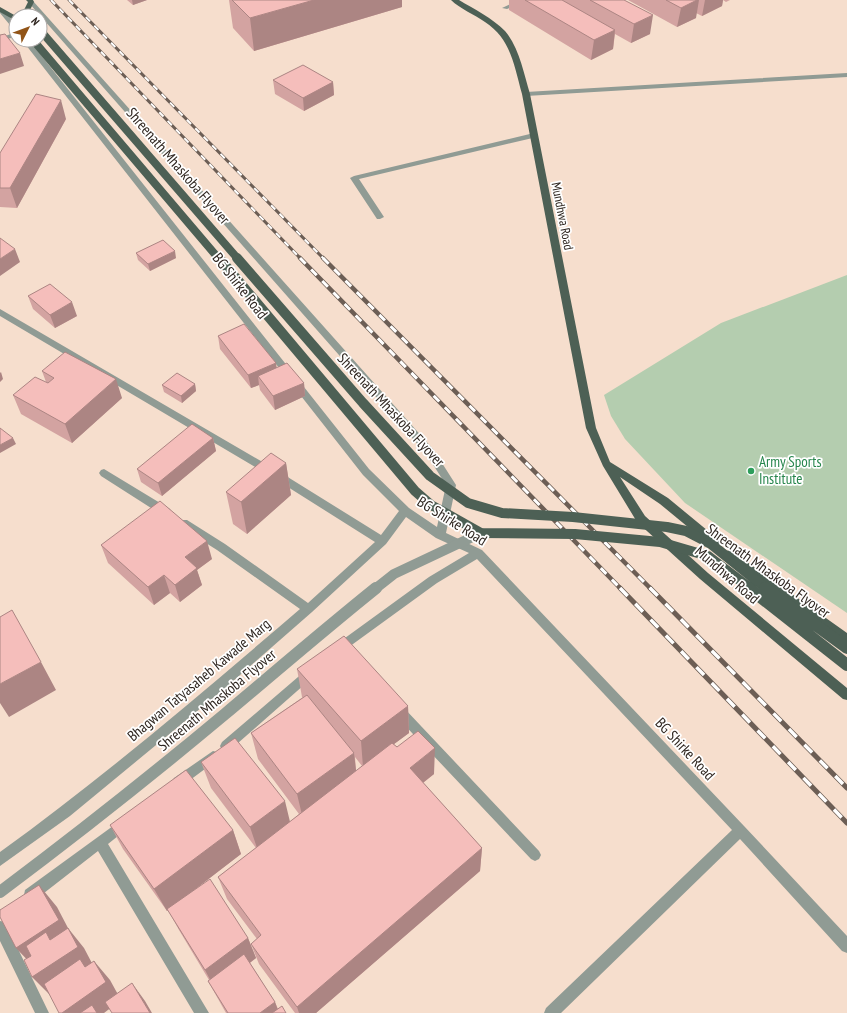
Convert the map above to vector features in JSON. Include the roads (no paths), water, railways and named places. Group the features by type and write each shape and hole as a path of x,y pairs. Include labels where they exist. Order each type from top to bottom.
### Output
{"main road":[{"name":"Mundhwa Road","path":"454,0 477,14 504,34 515,57 526,94 589,421 606,463 641,519 704,576 847,695"},
{"name":"Shreenath Mhaskoba Flyover","path":"48,39 363,403 430,476 468,502 502,513 626,522 686,531 711,544 771,593 847,648"},
{"name":"Shreenath Mhaskoba Flyover","path":"40,48 182,214 414,491 431,505 481,533 576,534 652,542 686,549 708,556 847,665"},
{"name":"Mundhwa Road","path":"606,463 664,501 704,535 847,639"}],"street":[{"path":"505,8 525,0"},
{"path":"30,1 430,452 451,484 440,535"},
{"path":"1,10 8,19"},
{"name":"BG Shirke Road","path":"31,48 366,472 405,512 440,535 478,554 740,830 847,946"},
{"path":"526,94 847,75"},
{"path":"380,217 354,178 534,135"},
{"path":"0,312 275,474 382,541"},
{"path":"104,472 221,547 308,609"},
{"name":"Bhagwan Tatyasaheb Kawade Marg","path":"0,860 66,812 214,690 308,609 382,541 405,512"},
{"name":"Shreenath Mhaskoba Flyover","path":"0,892 224,715 324,630 394,574 481,533"},
{"path":"328,658 339,648 433,580 478,554"},
{"path":"339,648 350,659"},
{"path":"167,791 252,725 316,668"},
{"path":"394,705 535,855"},
{"path":"19,903 130,819"},
{"path":"551,1013 740,830"},
{"path":"100,843 202,1013"},
{"path":"0,927 42,1013"}],"railway":[{"path":"51,0 301,259"},
{"path":"69,0 324,259"},
{"path":"300,258 621,589"},
{"path":"323,258 651,589"},
{"path":"620,588 847,823"},
{"path":"650,588 847,788"}],"place":[{"name":"Army Sports Institute","path":"751,471"}]}
